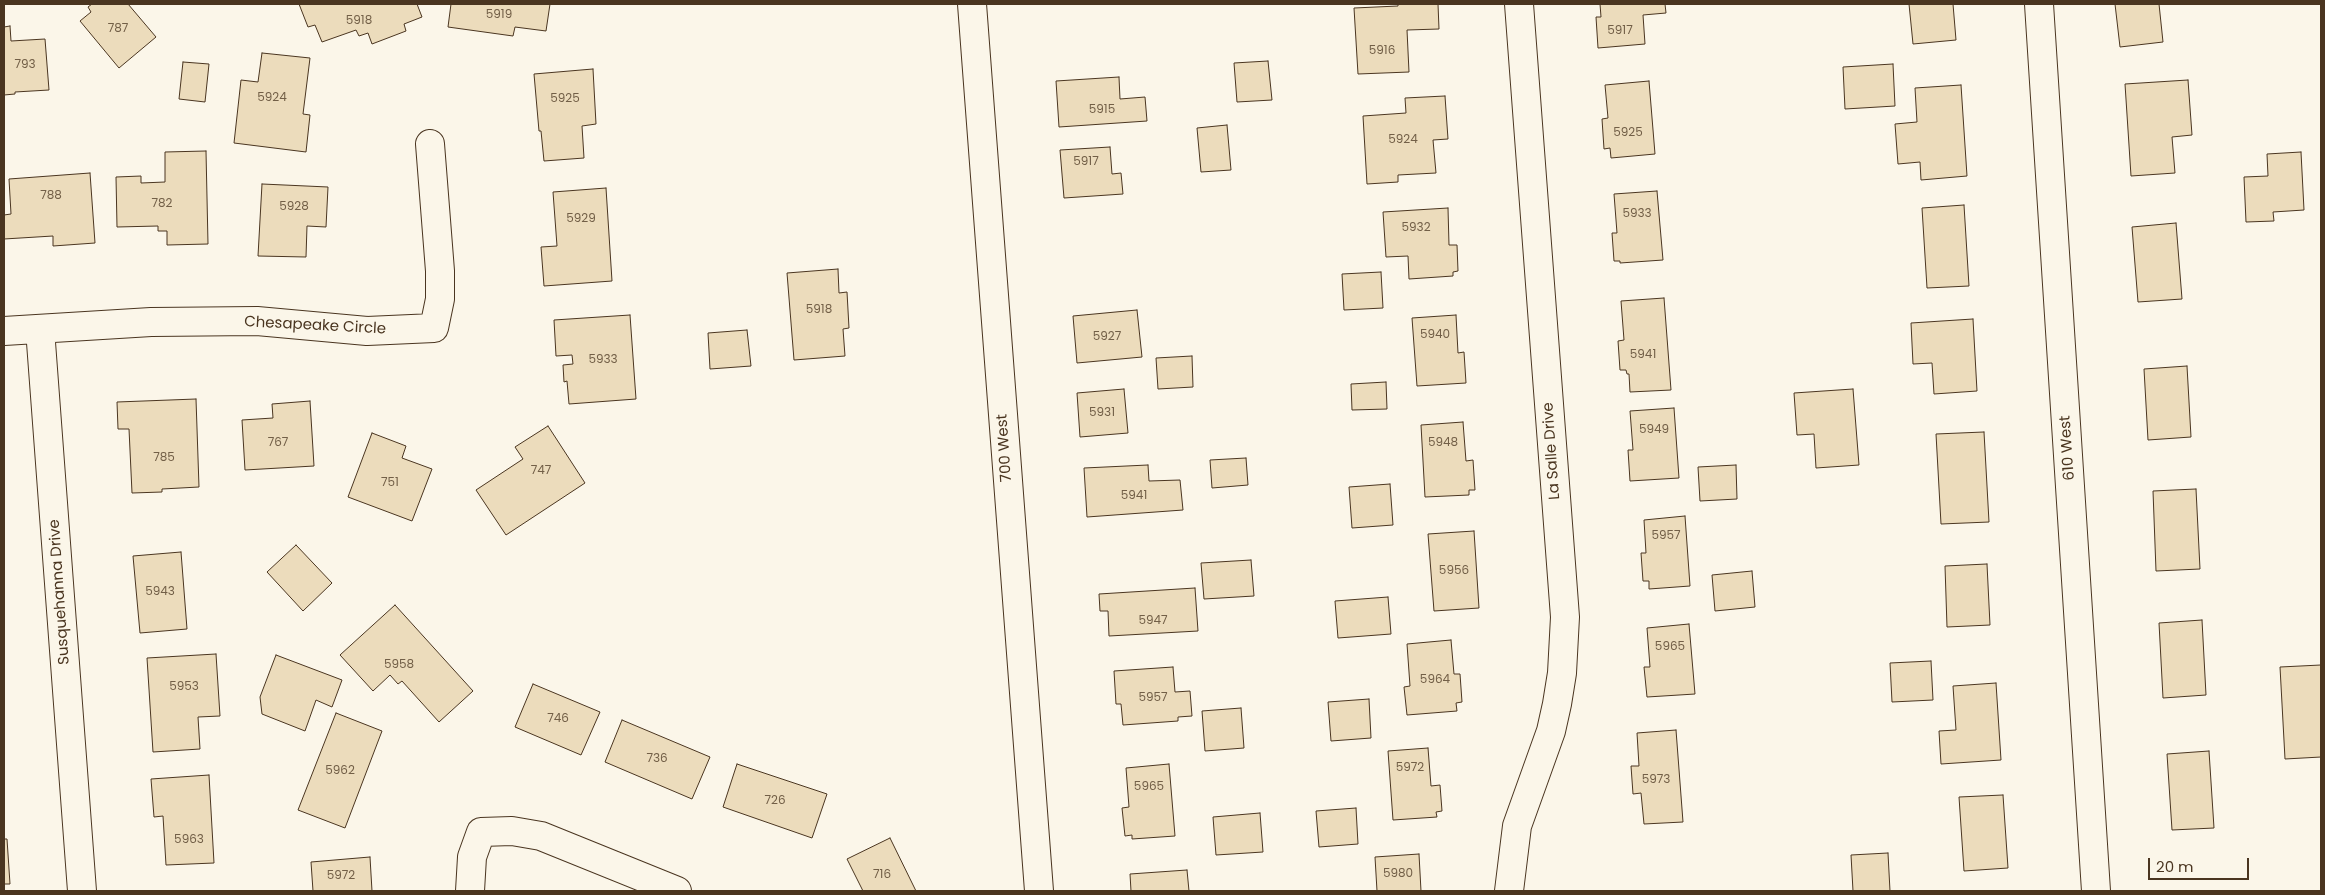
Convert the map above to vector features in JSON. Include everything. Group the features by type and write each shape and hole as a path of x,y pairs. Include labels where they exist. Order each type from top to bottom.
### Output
{"street":[{"name":"700 West","path":"972,4 1039,891"},
{"name":"La Salle Drive","path":"1509,891 1517,826 1551,731 1557,704 1562,673 1565,617 1519,4"},
{"name":"610 West","path":"2039,4 2096,891"},
{"name":"Chesapeake Circle","path":"40,329 152,322 248,321 367,331 434,328 440,299 440,271 430,144"},
{"path":"4,331 40,329"},
{"name":"Susquehanna Drive","path":"40,329 82,891"},
{"path":"470,891 472,857 481,832 512,831 540,836 677,891"}],"building":[{"path":"92,4 128,4 156,37 119,68 80,21 91,12 88,7"},
{"path":"299,4 417,4 422,17 404,24 406,31 372,44 368,33 359,36 356,30 322,42 315,25 308,27"},
{"path":"451,4 550,4 546,31 515,27 513,36 448,27"},
{"path":"1398,4 1438,4 1439,29 1407,30 1409,72 1358,74 1354,8 1398,6"},
{"path":"1600,4 1665,4 1666,13 1643,15 1645,44 1598,48 1596,17 1601,17"},
{"path":"1909,4 1953,4 1956,40 1913,44"},
{"path":"2115,4 2159,4 2163,42 2120,47"},
{"path":"10,26 11,41 45,39 49,90 15,92 15,94 4,95 4,27"},
{"path":"262,53 310,58 303,114 310,115 306,152 234,143 241,80 258,82"},
{"path":"1268,61 1272,100 1237,102 1234,63"},
{"path":"183,62 209,64 205,102 179,99"},
{"path":"1893,64 1895,106 1845,109 1843,67"},
{"path":"593,69 596,124 582,126 584,158 544,161 541,131 539,131 534,74"},
{"path":"1119,77 1120,99 1145,97 1147,121 1059,127 1056,81"},
{"path":"2188,80 2192,135 2172,137 2175,173 2131,176 2125,84"},
{"path":"1649,81 1655,154 1611,158 1610,148 1604,149 1602,119 1608,118 1605,85"},
{"path":"1961,85 1967,176 1921,180 1920,162 1898,164 1895,124 1917,122 1915,88"},
{"path":"1445,96 1448,139 1433,140 1436,173 1398,175 1398,182 1367,184 1363,116 1406,113 1405,98"},
{"path":"1227,125 1231,170 1201,172 1197,128"},
{"path":"1110,147 1112,174 1121,173 1123,194 1064,198 1060,150"},
{"path":"206,151 208,244 167,245 167,231 158,231 158,226 117,227 116,177 141,176 141,183 165,182 165,152"},
{"path":"2301,152 2304,210 2273,212 2274,221 2246,222 2244,177 2268,176 2267,154"},
{"path":"90,173 95,243 53,246 53,236 4,239 4,215 11,214 9,179"},
{"path":"262,184 328,187 326,227 307,226 306,257 258,256"},
{"path":"606,188 612,281 544,286 541,247 557,246 553,192"},
{"path":"1657,191 1663,260 1620,263 1620,261 1614,261 1612,233 1617,233 1614,194"},
{"path":"1964,205 1969,286 1927,288 1922,208"},
{"path":"1448,208 1449,245 1457,245 1458,271 1453,272 1453,276 1409,279 1408,256 1386,257 1383,212"},
{"path":"2176,223 2182,299 2138,302 2132,227"},
{"path":"838,269 839,293 847,292 849,328 843,329 845,356 794,360 787,273"},
{"path":"1381,272 1383,308 1344,310 1342,274"},
{"path":"1664,298 1671,390 1630,392 1629,374 1627,374 1626,370 1620,370 1618,341 1624,340 1621,301"},
{"path":"1137,310 1142,357 1077,363 1073,316"},
{"path":"630,315 636,399 569,404 567,381 564,382 563,365 573,364 572,355 556,356 554,320"},
{"path":"1456,315 1458,353 1464,352 1466,383 1417,386 1412,318"},
{"path":"1973,319 1977,391 1934,394 1932,363 1913,364 1911,323"},
{"path":"747,330 751,366 710,369 708,333"},
{"path":"1192,356 1193,387 1158,389 1156,358"},
{"path":"2187,366 2191,437 2148,440 2144,369"},
{"path":"1386,382 1387,409 1352,410 1351,384"},
{"path":"1124,389 1128,433 1080,437 1077,393"},
{"path":"1853,389 1859,465 1816,468 1814,434 1797,435 1794,393"},
{"path":"196,399 199,487 162,489 162,492 132,493 129,429 118,429 117,402"},
{"path":"310,401 314,466 245,470 242,420 273,418 272,404"},
{"path":"1674,408 1679,478 1630,481 1628,450 1633,450 1630,411"},
{"path":"1463,422 1466,461 1473,460 1475,490 1469,490 1469,495 1425,497 1421,425"},
{"path":"548,426 585,483 506,535 476,490 523,459 515,447"},
{"path":"1984,432 1989,522 1941,524 1936,434"},
{"path":"372,433 406,446 402,458 432,469 412,521 348,497"},
{"path":"1246,458 1248,485 1212,488 1210,460"},
{"path":"1148,465 1149,481 1180,480 1183,510 1087,517 1084,468"},
{"path":"1736,465 1737,499 1700,501 1698,467"},
{"path":"1390,484 1393,525 1352,528 1349,487"},
{"path":"2196,489 2200,569 2156,571 2153,491"},
{"path":"1685,516 1690,586 1649,589 1649,581 1643,581 1641,553 1646,553 1644,520"},
{"path":"1474,531 1479,608 1434,611 1428,534"},
{"path":"296,545 332,583 303,611 267,572"},
{"path":"181,552 187,629 140,633 133,556"},
{"path":"1251,560 1254,596 1204,599 1201,563"},
{"path":"1987,564 1990,625 1947,627 1945,566"},
{"path":"1752,571 1755,607 1715,611 1712,575"},
{"path":"1195,588 1198,631 1109,636 1108,611 1100,611 1099,594"},
{"path":"1388,597 1391,634 1338,638 1335,601"},
{"path":"395,605 473,691 439,722 402,681 398,684 390,675 373,691 340,655"},
{"path":"2202,620 2206,695 2163,698 2159,623"},
{"path":"1689,624 1695,694 1647,697 1644,667 1650,667 1647,628"},
{"path":"1451,640 1454,674 1460,674 1462,702 1456,703 1457,711 1407,715 1404,687 1410,686 1407,644"},
{"path":"216,654 220,716 198,717 200,749 153,752 147,658"},
{"path":"276,655 342,680 332,707 316,700 305,731 262,714 260,697"},
{"path":"1931,661 1933,700 1892,702 1890,663"},
{"path":"2321,665 2321,757 2285,759 2280,667"},
{"path":"1173,667 1175,692 1190,691 1192,716 1178,717 1178,721 1123,725 1121,704 1116,704 1114,671"},
{"path":"1996,683 2001,760 1941,764 1939,731 1956,730 1953,686"},
{"path":"533,684 600,712 581,755 515,727"},
{"path":"1369,699 1371,738 1331,741 1328,702"},
{"path":"1241,708 1244,748 1205,751 1202,711"},
{"path":"336,713 382,731 345,828 298,810"},
{"path":"622,720 710,757 692,799 605,762"},
{"path":"1676,730 1683,822 1644,824 1641,793 1633,794 1631,766 1639,766 1637,733"},
{"path":"1428,748 1431,786 1440,785 1442,811 1436,812 1437,817 1393,820 1388,751"},
{"path":"2209,751 2214,828 2172,830 2167,754"},
{"path":"737,764 827,794 812,838 723,807"},
{"path":"1169,764 1175,836 1132,839 1132,835 1125,836 1122,808 1129,807 1126,768"},
{"path":"209,775 214,863 166,865 163,816 154,817 151,779"},
{"path":"2003,795 2008,868 1964,871 1959,797"},
{"path":"1356,808 1358,844 1319,847 1316,811"},
{"path":"1260,813 1263,852 1216,855 1213,817"},
{"path":"890,838 916,891 863,891 847,859"},
{"path":"4,839 7,839 10,884 4,884"},
{"path":"1888,853 1890,891 1853,891 1851,855"},
{"path":"1419,854 1421,891 1377,891 1375,857"},
{"path":"370,857 372,891 313,891 311,862"},
{"path":"1187,870 1189,891 1131,891 1130,874"}]}
